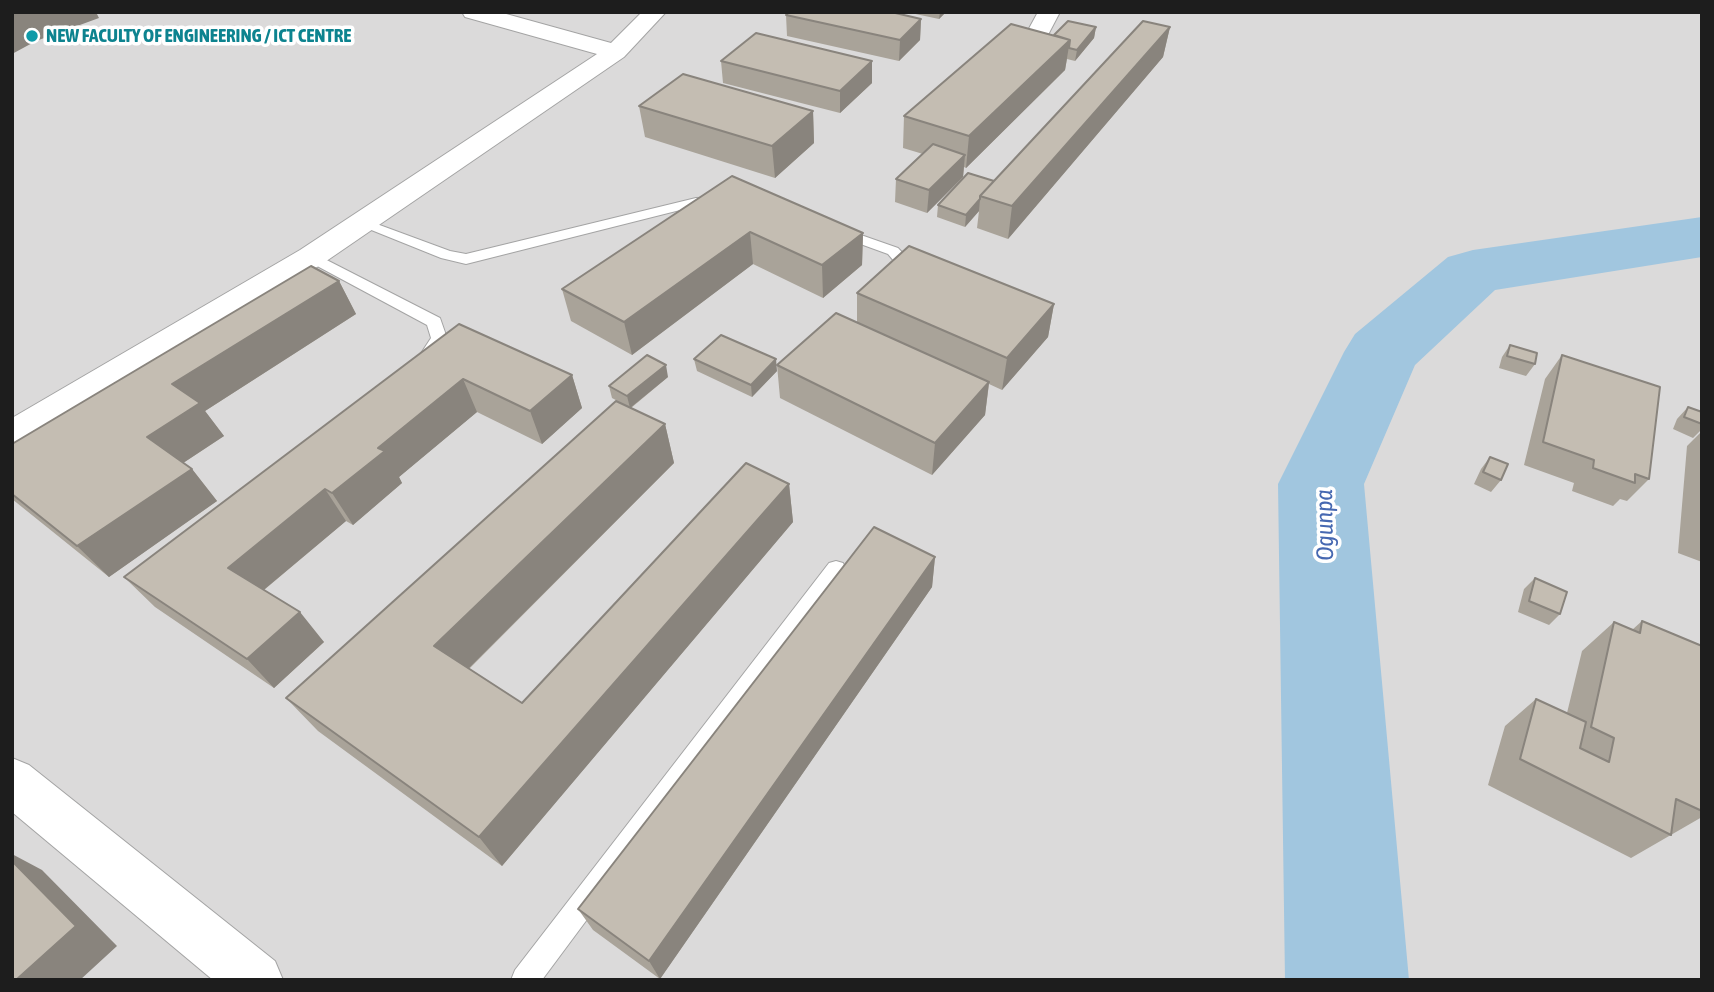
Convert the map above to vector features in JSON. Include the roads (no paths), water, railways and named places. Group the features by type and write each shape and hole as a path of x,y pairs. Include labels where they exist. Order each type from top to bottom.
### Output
{"street":[{"path":"473,12 616,52"},
{"path":"12,435 311,257 616,52 655,12"},
{"path":"1032,46 1049,12"},
{"path":"12,782 256,980"}],"lane":[{"path":"361,223 446,256 466,258 696,202 734,201"},
{"path":"825,227 893,251 907,266 901,279 892,288"},
{"path":"311,257 435,322 439,338 428,358 406,375"},
{"path":"525,980 836,569"}],"waterway":[{"name":"Ogunpa","path":"1347,980 1321,484 1382,352 1473,272 1702,237"}],"place":[{"name":"NEW FACULTY OF ENGINEERING / ICT CENTRE","path":"32,36"}]}
